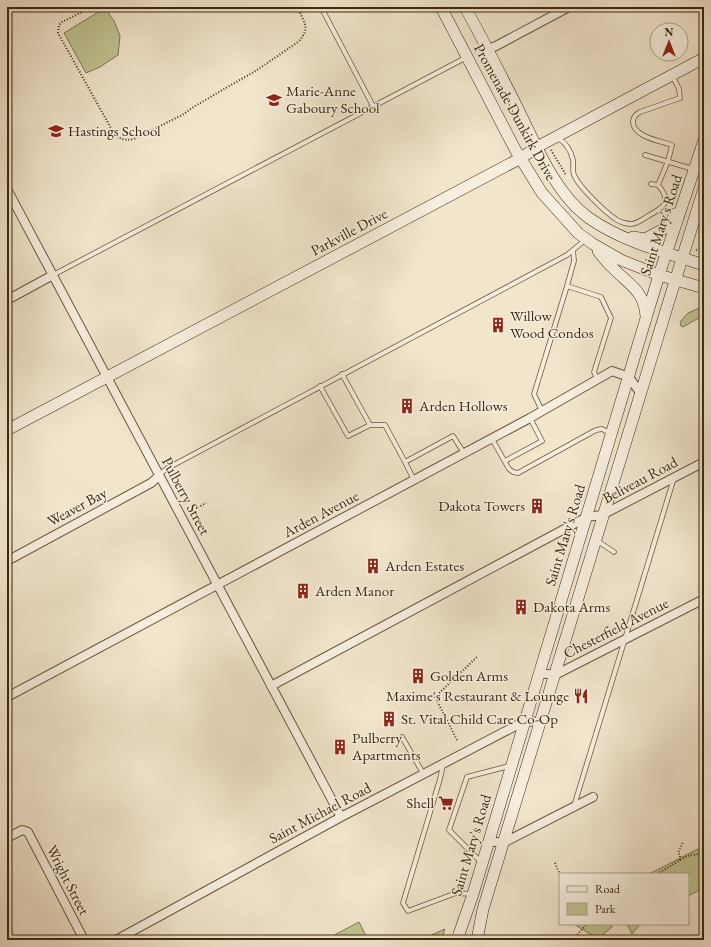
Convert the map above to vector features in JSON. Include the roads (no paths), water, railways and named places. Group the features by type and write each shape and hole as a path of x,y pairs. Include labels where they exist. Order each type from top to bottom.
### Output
{"main road":[{"name":"Promenade Dunkirk Drive","path":"441,7 521,158 542,193 589,242 621,260 659,275 704,288"},
{"name":"Promenade Dunkirk Drive","path":"465,7 488,49 537,147 557,182 572,202 588,217 618,235 704,265"},
{"name":"Parkville Drive","path":"7,430 521,158 537,147 704,58"},
{"name":"Saint Mary's Road","path":"457,940 473,894 659,275 704,140"},
{"name":"Saint Mary's Road","path":"477,940 483,909 541,722 602,515 704,188"},
{"path":"704,188 704,216"},
{"path":"618,235 645,239 669,226 688,190"},
{"path":"589,242 612,268 641,296 645,305 646,319"}],"street":[{"path":"488,49 569,7"},
{"name":"Pulberry Street","path":"7,189 341,817"},
{"path":"7,300 54,275"},
{"name":"Arden Avenue","path":"7,697 492,439 612,371 629,376"},
{"path":"629,376 641,394"},
{"name":"Beliveau Road","path":"587,517 602,515 704,462"},
{"name":"Weaver Bay","path":"7,561 151,483 159,476"},
{"path":"271,686 587,517"},
{"name":"Chesterfield Avenue","path":"539,673 555,675 704,600"},
{"path":"524,721 541,722"},
{"name":"Saint Michael Road","path":"116,940 341,817 524,721"},
{"path":"489,841 503,844 593,797"},
{"name":"Wright Street","path":"7,838 22,830 28,832 84,940"}],"lane":[{"path":"321,7 373,106"},
{"path":"54,275 467,56"},
{"path":"658,185 668,161 672,145 642,135 636,131 633,125 633,120 635,115 640,112 680,98 679,89 672,75"},
{"path":"556,137 564,142 570,149 575,178 584,189 617,220 630,224 635,223 662,208 665,203 663,190 658,185 651,184"},
{"path":"645,155 695,169"},
{"path":"159,476 166,469 589,242"},
{"path":"542,411 534,394 574,261 573,250"},
{"path":"567,286 601,298 611,318 594,372 597,380"},
{"path":"342,374 370,425"},
{"path":"320,386 348,436 370,425 385,425 414,480"},
{"path":"505,461 542,441 530,418"},
{"path":"492,439 509,469 518,473 596,430 606,430 612,435"},
{"path":"405,462 453,436 464,453"},
{"path":"574,806 674,477"},
{"path":"595,539 614,552"},
{"path":"402,737 423,773"},
{"path":"444,762 403,903 408,911 456,893 473,894"},
{"path":"482,863 449,830 467,777 511,766"}],"place":[{"name":"Marie-Anne Gaboury School","path":"274,100"},
{"name":"Hastings School","path":"56,131"},
{"name":"Willow Wood Condos","path":"498,325"},
{"name":"Arden Hollows","path":"407,406"},
{"name":"Dakota Towers","path":"537,506"},
{"name":"Arden Estates","path":"373,566"},
{"name":"Arden Manor","path":"303,591"},
{"name":"Dakota Arms","path":"521,607"},
{"name":"Golden Arms","path":"418,676"},
{"name":"Maxime's Restaurant & Lounge","path":"581,696"},
{"name":"St. Vital Child Care Co-Op","path":"389,719"},
{"name":"Pulberry Apartments","path":"340,747"},
{"name":"Shell","path":"446,803"}]}
